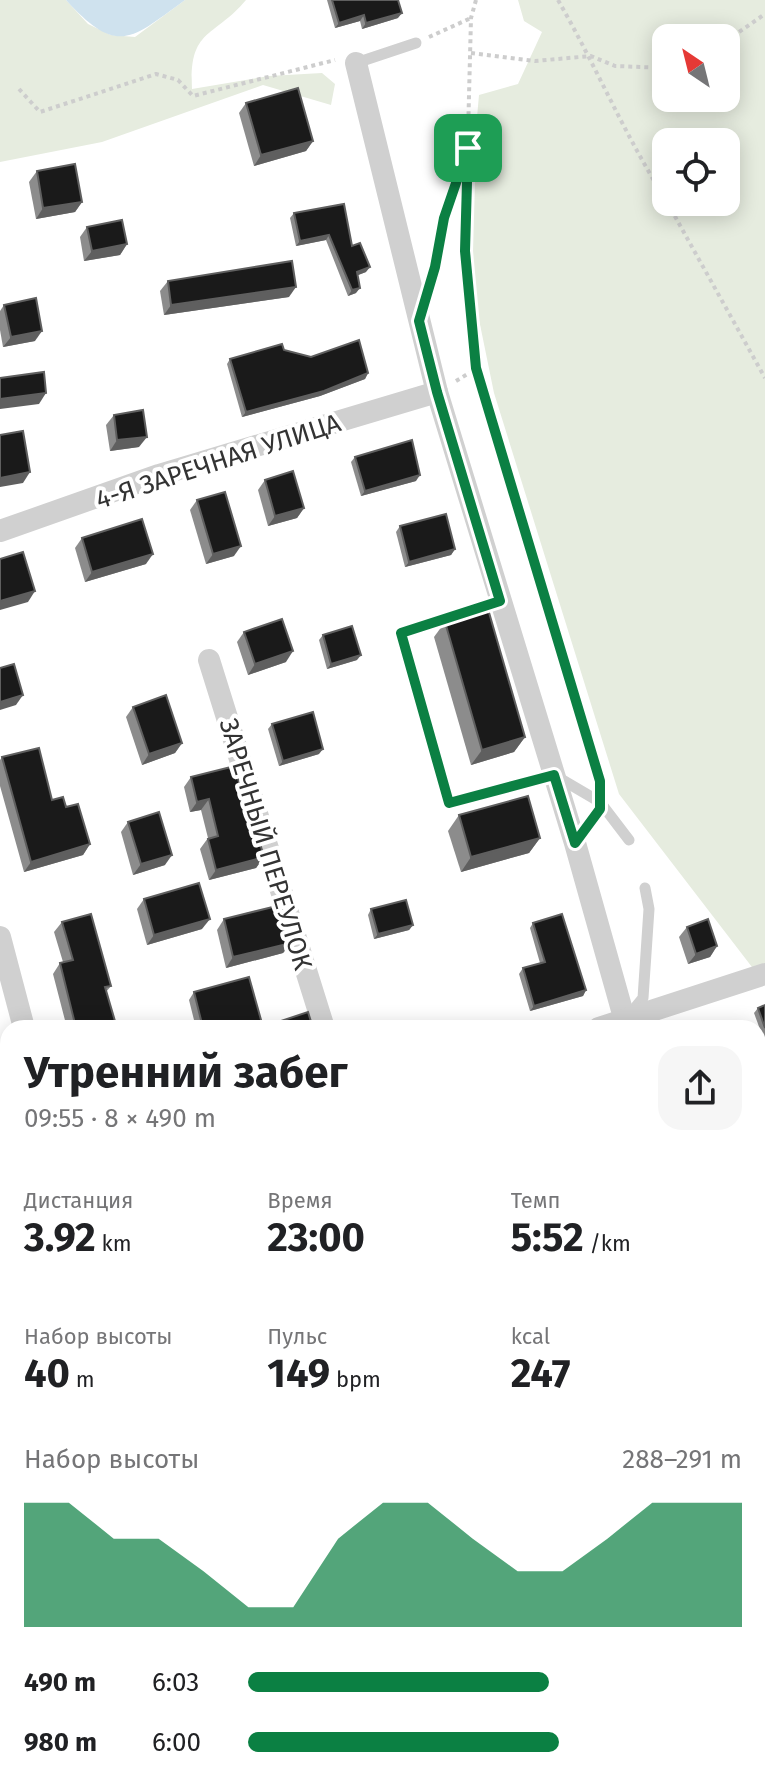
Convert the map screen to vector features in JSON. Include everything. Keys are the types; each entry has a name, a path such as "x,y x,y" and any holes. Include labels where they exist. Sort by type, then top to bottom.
{"street":[{"path":"356,63 437,392 625,1020"},
{"name":"4-Я ЗАРЕЧНАЯ УЛИЦА","path":"0,531 159,475 437,392"},
{"name":"ЗАРЕЧНЫЙ ПЕРЕУЛОК","path":"209,660 322,1020"},
{"path":"0,937 22,1020"},
{"path":"637,1020 765,974"}],"lane":[{"path":"356,63 416,43"},
{"path":"500,601 401,633 449,803 554,775 600,802 629,840"},
{"path":"629,1020 643,998 649,909 645,888"}],"path":[{"path":"476,0 471,18 465,251 476,368 600,781 600,802"},
{"path":"558,0 591,56 636,153 652,178"},
{"path":"740,31 765,14"},
{"path":"416,43 471,18"},
{"path":"470,53 535,61 591,56 615,66 652,67"},
{"path":"19,89 40,112 156,74 178,80 193,96 334,60 356,63"},
{"path":"431,281 444,218 468,148"},
{"path":"675,216 765,378"}],"shaded area":[{"path":"0,0 66,0 88,24 111,35 135,37 185,0 246,0 199,44 192,69 192,89 269,76 322,73 335,84 331,105 263,85 102,142 0,162"},
{"path":"518,0 765,0 765,966 755,971 619,794 494,393 465,251 479,95 518,84 542,32 524,21"}],"water":[{"path":"66,0 185,0 151,24 125,36 99,30"}],"building":[{"path":"332,0 398,0 402,13 366,23 364,15 339,23"},
{"path":"298,88 313,141 261,155 246,103"},
{"path":"75,164 82,202 43,208 37,171"},
{"path":"344,204 352,246 360,243 370,267 357,272 360,288 352,290 329,235 300,241 294,213"},
{"path":"122,220 127,244 92,251 87,227"},
{"path":"292,261 296,287 171,305 168,281"},
{"path":"36,298 42,331 11,337 4,305"},
{"path":"359,340 368,373 324,391 246,412 230,359 282,344 284,350 311,357"},
{"path":"44,372 46,393 0,399 0,378"},
{"path":"143,410 147,437 117,440 114,415"},
{"path":"23,431 30,472 0,478 0,435"},
{"path":"412,440 420,475 365,491 355,457"},
{"path":"293,471 304,508 275,516 265,480"},
{"path":"225,492 241,546 213,554 197,500"},
{"path":"446,514 455,549 409,562 400,526"},
{"path":"142,519 153,554 92,572 82,538"},
{"path":"23,552 35,591 0,601 0,559"},
{"path":"488,609 525,737 482,750 445,622"},
{"path":"282,619 293,651 255,664 244,632"},
{"path":"352,626 361,655 331,664 323,635"},
{"path":"14,664 23,695 0,702 0,668"},
{"path":"166,695 182,743 149,754 133,707"},
{"path":"313,712 323,749 283,761 272,724"},
{"path":"39,748 52,800 63,797 66,807 78,804 90,844 31,862 2,757"},
{"path":"235,766 250,828 255,826 264,857 216,870 208,839 218,836 209,799 197,802 191,777"},
{"path":"528,796 540,838 471,857 459,815"},
{"path":"159,812 172,855 141,864 128,822"},
{"path":"199,883 210,919 154,935 144,899"},
{"path":"406,900 413,925 378,934 371,909"},
{"path":"281,905 291,943 233,957 224,919"},
{"path":"91,914 111,986 105,987 115,1020 74,1020 60,963 73,960 62,922"},
{"path":"562,914 586,990 534,1006 523,968 545,962 533,923"},
{"path":"708,919 717,946 696,954 687,927"},
{"path":"249,977 261,1020 201,1020 194,992"},
{"path":"765,1005 765,1020 762,1020 758,1008"},
{"path":"308,1012 310,1020 284,1020"}],"route":[{"path":"468,148 465,251 476,368 600,781 600,809 575,843 554,775 449,803 401,633 500,601 437,392 419,321 435,267 444,218 468,148"}]}
